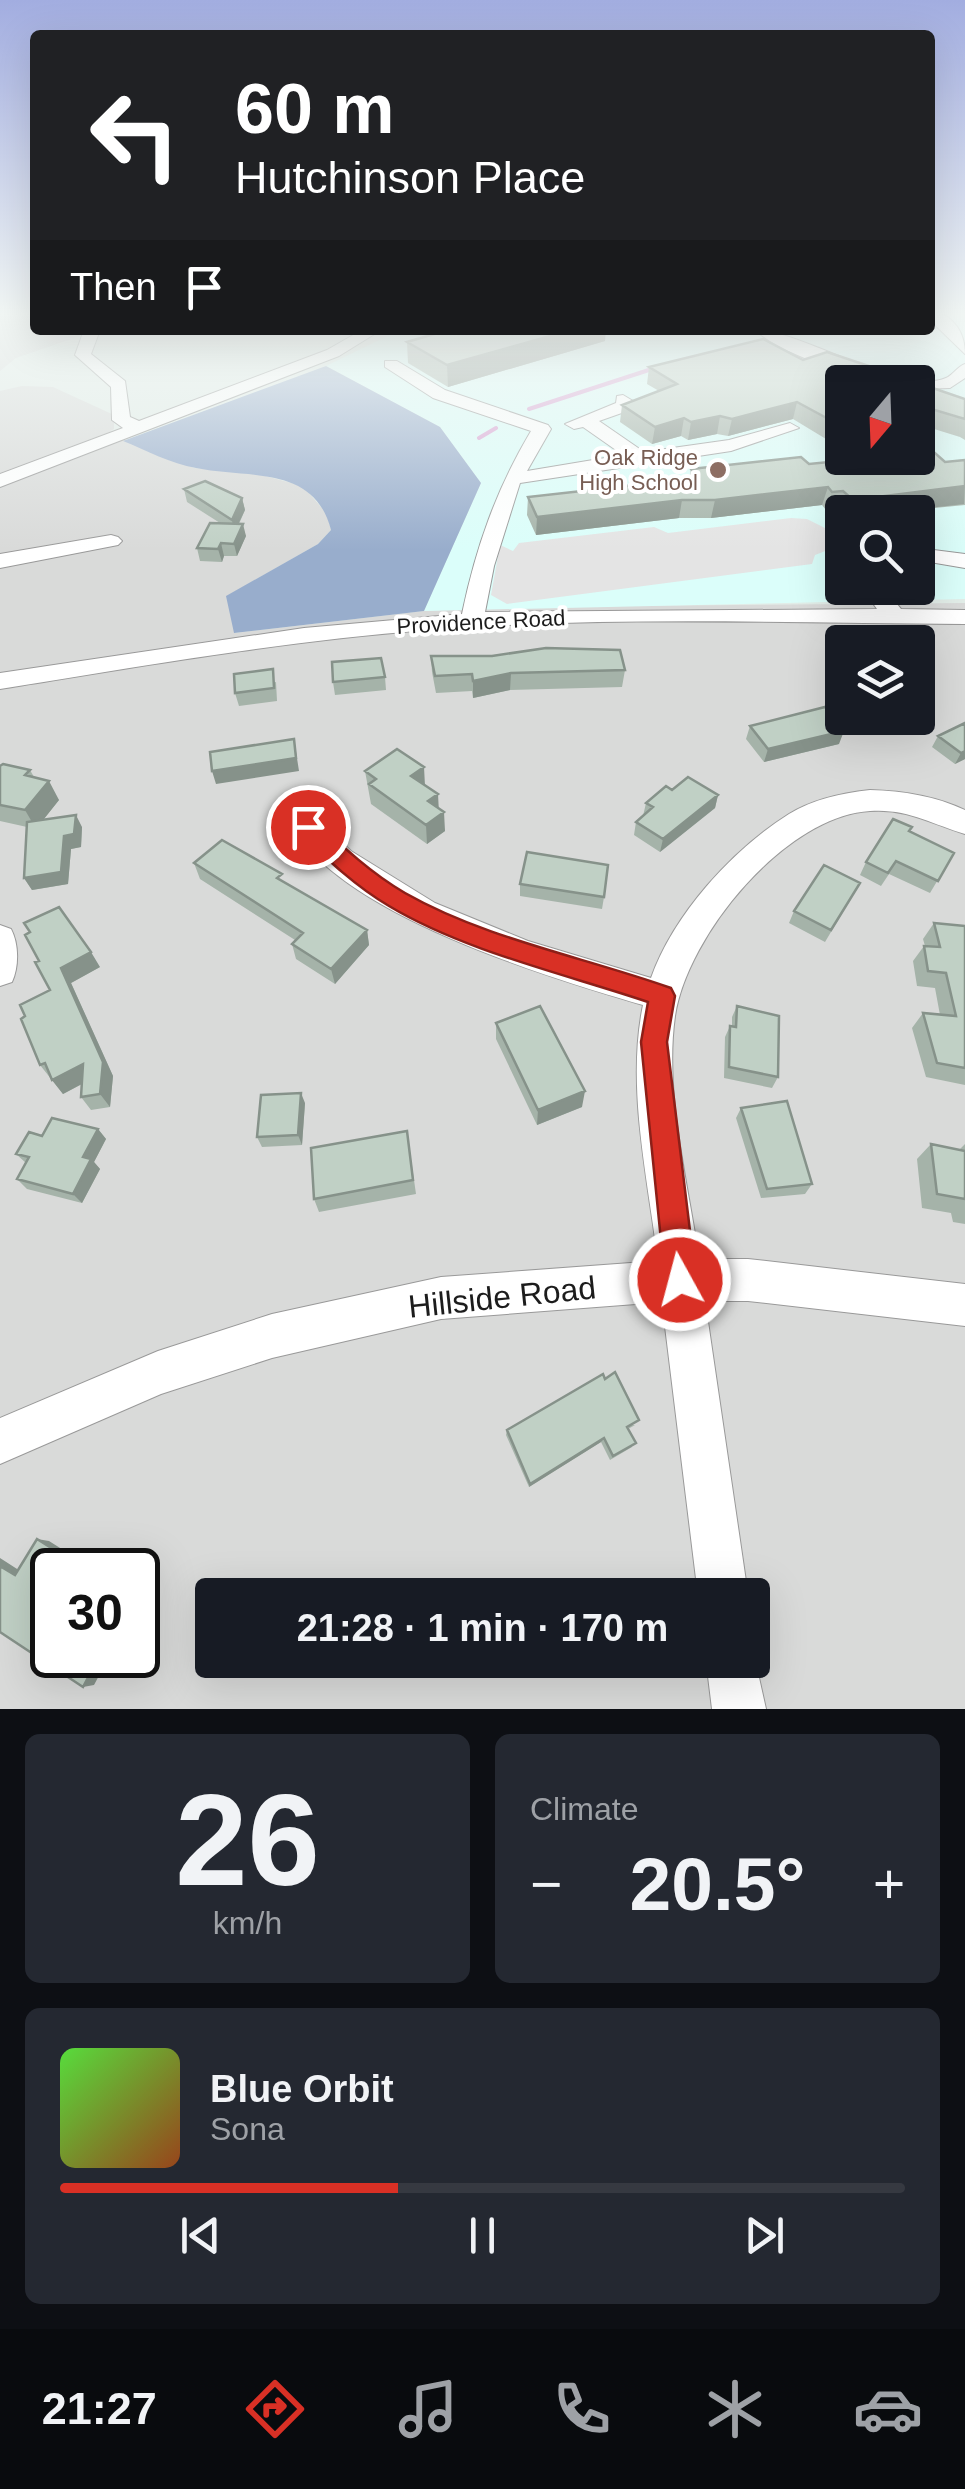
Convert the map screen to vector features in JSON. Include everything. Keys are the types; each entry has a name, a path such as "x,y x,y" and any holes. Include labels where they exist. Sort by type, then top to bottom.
{"street":[{"path":"119,391 121,420 136,427"},
{"path":"0,481 231,391"},
{"path":"434,391 542,429 587,422 626,405 623,400"},
{"path":"587,422 640,458"},
{"path":"512,479 731,445 790,428"},
{"path":"472,620 483,566 512,479 542,429"},
{"path":"0,560 111,541"},
{"path":"935,557 965,561"},
{"path":"886,605 895,617"},
{"name":"Providence Road","path":"0,681 328,632 472,620 602,616 965,617"},
{"path":"722,1578 680,1280 654,1042 662,996 672,967 694,929 729,886 794,824 838,803 867,800 914,804 946,812 965,823"},
{"path":"308,827 353,871 400,901 483,937 662,996"},
{"path":"0,938 0,972"},
{"name":"Hillside Road","path":"0,1440 158,1373 272,1336 441,1298 680,1280 748,1280 965,1305"},
{"path":"735,1678 739,1709"}],"shaded area":[{"path":"0,391 61,391 114,415 114,429 108,433 194,468 250,472 303,486 327,514 331,530 318,544 227,596 235,633 424,611 508,607 965,603 965,1709 0,1709"},
{"path":"259,391 372,391 440,427 481,483 424,611 234,633 226,596 318,544 331,530 322,509 295,484 187,466 123,441"},
{"name":"Oak Ridge High School","path":"372,391 825,391 825,475 935,475 935,391 965,391 965,599 935,600 935,495 825,495 825,602 424,611 481,483 440,427"},
{"path":"807,519 825,528 825,551 815,555 812,564 507,604 491,595 500,545 513,551 519,543 654,527 668,533"}],"building":[{"path":"659,391 825,391 825,417 797,402 732,419 720,416 691,422 684,418 655,427 622,405"},
{"path":"935,391 965,399 965,419 935,410"},
{"path":"935,453 945,462 965,460 965,486 893,495 847,495 843,491 832,492 828,487 537,517 528,497 698,478 691,469 801,457 809,464 825,462 825,475 935,475"},
{"path":"205,481 242,498 232,520 184,489"},
{"path":"210,523 243,524 234,544 221,543 218,549 197,548"},
{"path":"546,648 620,650 625,670 511,673 473,681 472,674 435,676 431,656 492,656"},
{"path":"381,658 385,677 333,682 332,662"},
{"path":"273,669 274,688 235,693 234,674"},
{"path":"825,707 827,735 768,749 750,726"},
{"path":"965,723 965,751 961,753 938,736"},
{"path":"294,739 296,758 212,771 210,752"},
{"path":"397,749 424,767 411,776 438,794 428,801 444,812 426,825 369,784 376,779 365,771"},
{"path":"3,764 30,770 25,775 49,781 25,810 0,805"},
{"path":"688,777 718,795 663,839 636,822 653,807 646,803 666,786 672,790"},
{"path":"76,815 74,834 64,836 61,872 24,878 27,822"},
{"path":"893,819 954,853 938,881 896,861 888,873 866,862"},
{"path":"222,840 282,874 277,878 367,930 331,969 292,944 303,933 194,863"},
{"path":"527,852 608,865 604,897 520,884"},
{"path":"824,865 860,883 831,930 794,911"},
{"path":"59,907 91,952 61,968 103,1062 100,1094 81,1097 83,1064 52,1080 45,1063 40,1065 21,1019 25,1016 20,1005 50,990 35,962 39,961 25,935 30,932 24,923"},
{"path":"934,923 965,926 965,1068 937,1063 923,1013 956,1016 946,973 928,971 924,946 940,947"},
{"path":"540,1006 585,1091 538,1110 496,1023"},
{"path":"737,1006 779,1016 778,1077 729,1067 730,1026 736,1027"},
{"path":"301,1093 298,1135 257,1137 261,1095"},
{"path":"787,1101 812,1184 767,1189 741,1108"},
{"path":"52,1118 98,1129 83,1157 91,1159 73,1194 17,1179 29,1157 16,1154 29,1132 42,1136"},
{"path":"407,1131 413,1180 314,1199 311,1148"},
{"path":"931,1144 965,1151 965,1199 937,1194"},
{"path":"615,1372 639,1420 627,1427 636,1443 613,1456 604,1438 530,1484 507,1430 603,1374 605,1379"},
{"path":"37,1539 51,1548 32,1548"},
{"path":"30,1550 30,1652 0,1632 0,1566 15,1575"},
{"path":"69,1678 88,1678 83,1687"}],"waterway":[{"path":"529,409 585,391"},
{"path":"479,438 496,428"}],"place":[{"name":"Oak Ridge High School","path":"718,470"}],"route":[{"path":"308,827 353,871 400,901 483,937 662,996 654,1042 680,1280"}]}
